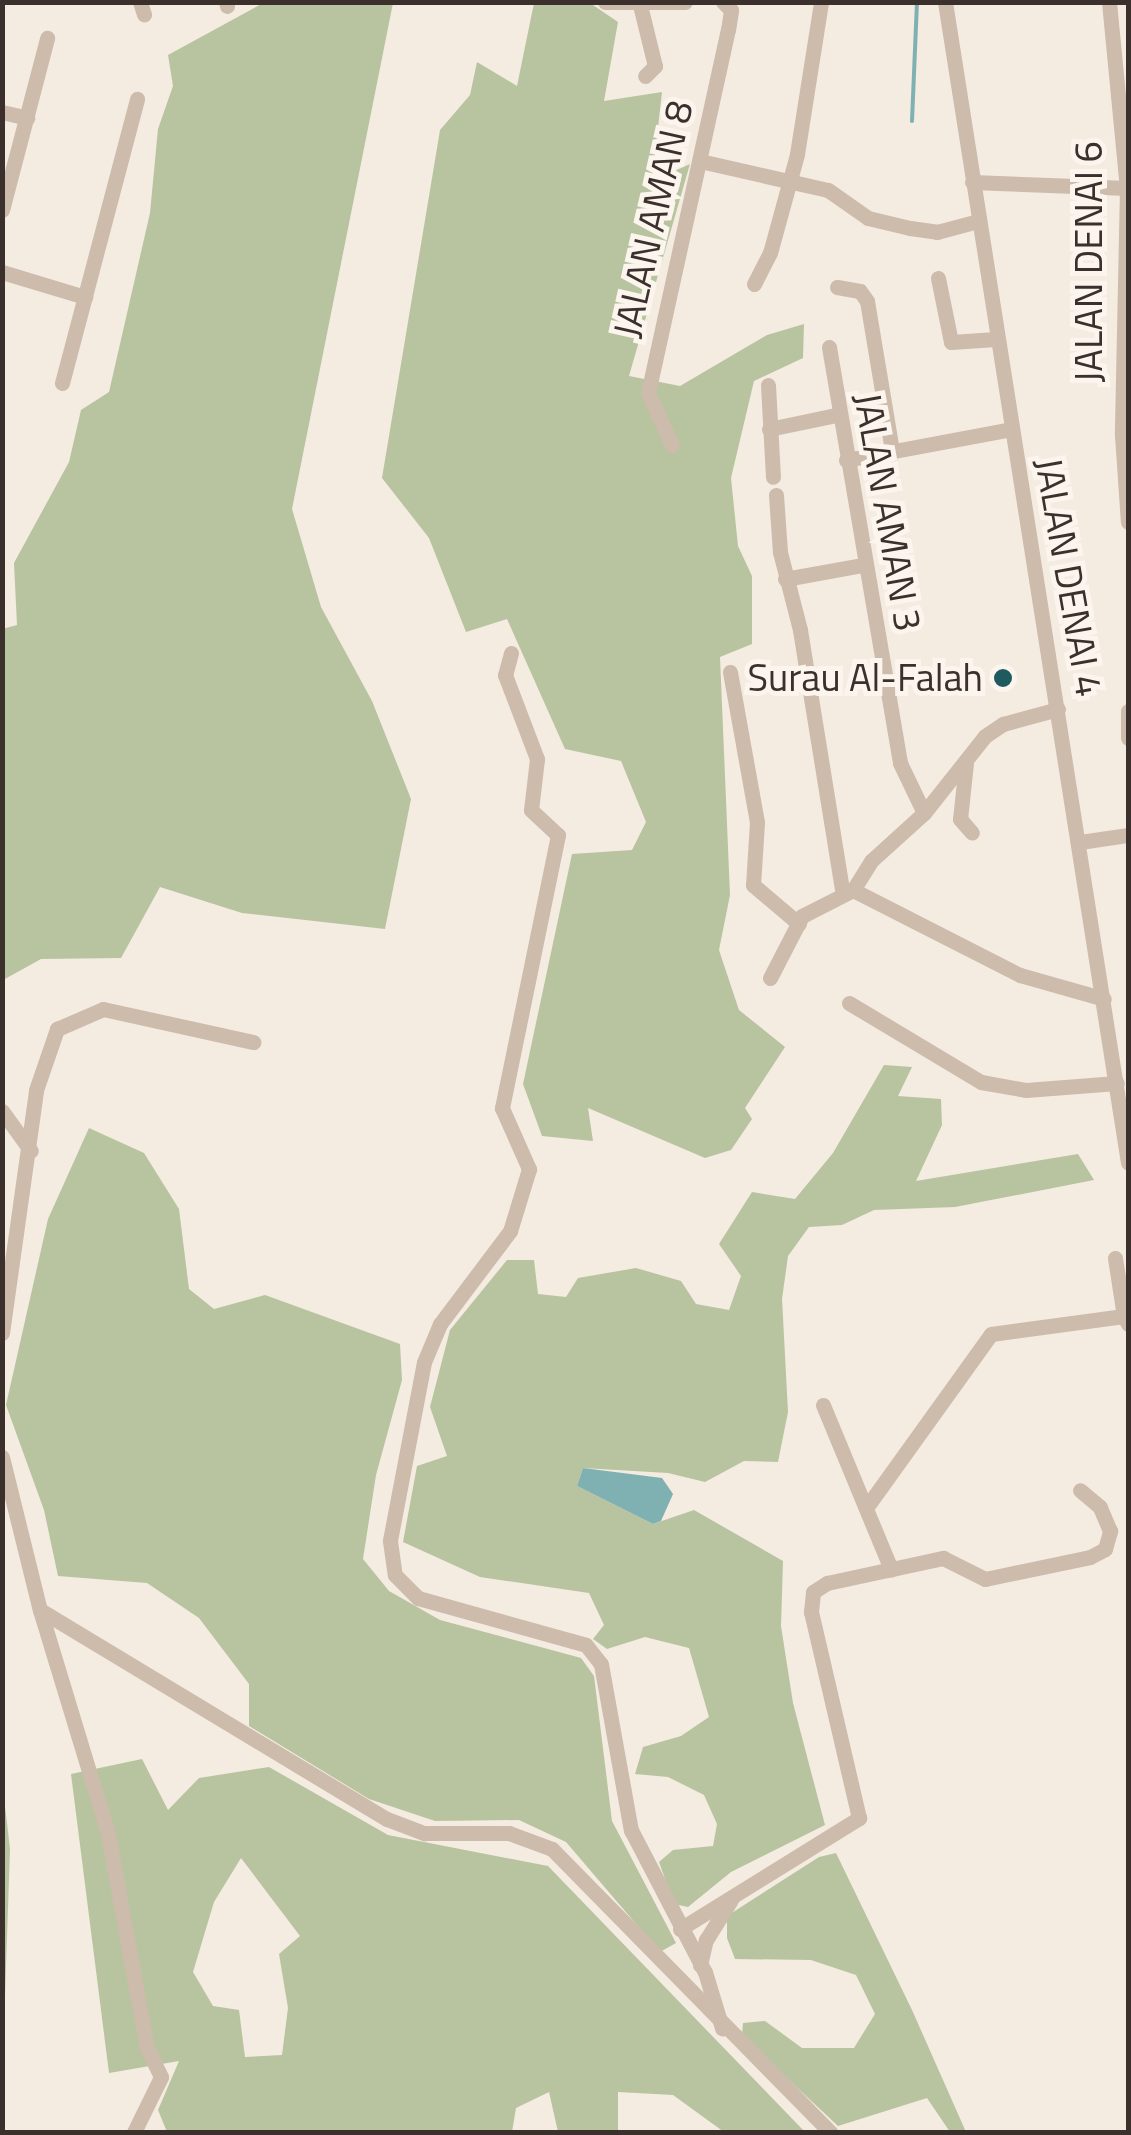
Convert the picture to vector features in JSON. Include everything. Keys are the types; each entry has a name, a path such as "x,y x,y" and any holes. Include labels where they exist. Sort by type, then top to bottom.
{"street":[{"path":"605,2 686,2"},
{"path":"754,284 770,253 786,178 805,116 821,2"},
{"name":"JALAN DENAI 4","path":"945,2 1128,1163"},
{"name":"JALAN DENAI 6","path":"1109,2 1128,188 1128,522"},
{"name":"JALAN AMAN 8","path":"672,445 648,393 728,30 726,4"},
{"path":"640,5 655,66 645,76"},
{"path":"2,210 47,38"},
{"path":"62,383 137,100"},
{"path":"2,112 28,118"},
{"path":"700,161 828,190 868,218 910,228 937,232 978,221"},
{"path":"972,182 1128,188"},
{"path":"2,272 85,297"},
{"path":"938,278 951,342 996,339"},
{"path":"837,287 860,291 867,301 892,451"},
{"name":"JALAN AMAN 3","path":"829,347 836,415 897,746 907,788 924,813"},
{"path":"768,384 773,477"},
{"path":"768,429 836,415"},
{"path":"846,460 1011,429"},
{"path":"776,496 785,580 800,630 822,773 848,893"},
{"path":"785,580 862,565"},
{"path":"511,654 506,675 537,760 531,810 558,836 502,1108 529,1169 510,1231 440,1324 424,1362 392,1558 395,1575 418,1598 586,1645 608,1686 630,1830 700,1964 722,2028"},
{"path":"730,672 757,822 753,885 799,924"},
{"path":"770,978 808,912 848,893 871,861 924,813 966,758 1003,724 1058,709"},
{"path":"1128,710 1128,738"},
{"path":"966,758 960,818 972,834"},
{"path":"1080,842 1128,835"},
{"path":"848,893 1020,975 1104,999"},
{"path":"850,1003 981,1082 1026,1090 1117,1083"},
{"path":"2,1333 46,1049 57,1030 78,1016 103,1009 253,1042"},
{"path":"2,1111 31,1151"},
{"path":"866,1508 991,1334 1126,1320 1114,1258"},
{"path":"822,1405 891,1569"},
{"path":"2,1457 40,1610 108,1834 147,2048 161,2077 134,2132"},
{"path":"680,1929 859,1818 811,1598 827,1582 943,1558 993,1579 1090,1557 1105,1549 1110,1530 1100,1507 1080,1490"},
{"path":"40,1610 386,1819 424,1833 509,1833 552,1849 722,2028 830,2132"},
{"path":"700,1964 706,1940 736,1892"}],"green space":[{"path":"265,2 393,3 292,509 321,607 372,701 411,799 385,929 242,913 160,887 121,958 41,959 3,980 2,629 17,625 14,563 69,462 81,410 109,392 150,213 158,129 173,86 168,55"},
{"path":"534,3 590,3 618,22 604,101 662,92 652,181 690,164 629,376 680,386 767,335 804,324 803,358 754,381 731,478 738,546 752,576 752,644 720,657 730,895 719,950 739,1010 785,1047 745,1108 752,1119 731,1150 705,1158 588,1108 593,1141 542,1136 523,1084 572,854 632,850 646,822 621,761 565,749 507,619 466,632 429,538 382,478 440,130 470,95 477,62 517,86"},
{"path":"884,1065 912,1067 898,1096 941,1099 942,1125 916,1181 1078,1154 1094,1180 955,1207 874,1210 842,1225 809,1227 788,1256 782,1299 788,1412 778,1462 744,1461 705,1482 668,1473 583,1468 577,1486 653,1524 694,1510 783,1561 781,1626 793,1703 825,1825 731,1872 688,1907 674,1904 659,1862 673,1850 713,1846 717,1824 704,1795 668,1777 635,1774 643,1747 681,1736 709,1717 689,1648 645,1637 607,1649 593,1639 604,1625 589,1593 480,1577 403,1542 417,1466 447,1456 430,1407 450,1330 507,1260 534,1260 538,1294 566,1297 578,1278 636,1268 681,1281 696,1304 729,1310 741,1276 719,1244 752,1192 795,1199 833,1153"},
{"path":"89,1128 144,1153 179,1209 189,1289 214,1309 265,1295 400,1344 402,1380 376,1475 363,1559 389,1591 440,1620 581,1658 594,1676 612,1821 676,1943 660,1952 566,1842 519,1820 435,1821 369,1799 249,1726 249,1684 199,1618 147,1583 58,1576 44,1510 6,1405 48,1219"},
{"path":"142,1759 168,1810 199,1778 269,1767 388,1835 548,1866 805,2132 724,2132 673,2095 618,2092 618,2132 558,2132 549,2092 516,2108 512,2132 167,2132 158,2110 179,2061 109,2073 71,1774","holes":["241,1858 300,1936 279,1954 288,2008 282,2055 245,2057 239,2010 213,2006 193,1972 214,1902"]},
{"path":"3,1789 10,1849 3,2055"},
{"path":"836,1853 966,2132 950,2132 927,2098 838,2126 742,2036 743,2023 765,2021 802,2048 854,2048 875,2014 856,1975 811,1960 735,1959 727,1938 727,1916 819,1857"}],"water":[{"path":"583,1468 662,1478 673,1494 661,1521 653,1524 577,1486"}],"waterway":[{"path":"912,121 917,2"}],"place":[{"name":"Surau Al-Falah","path":"1003,678"}]}
